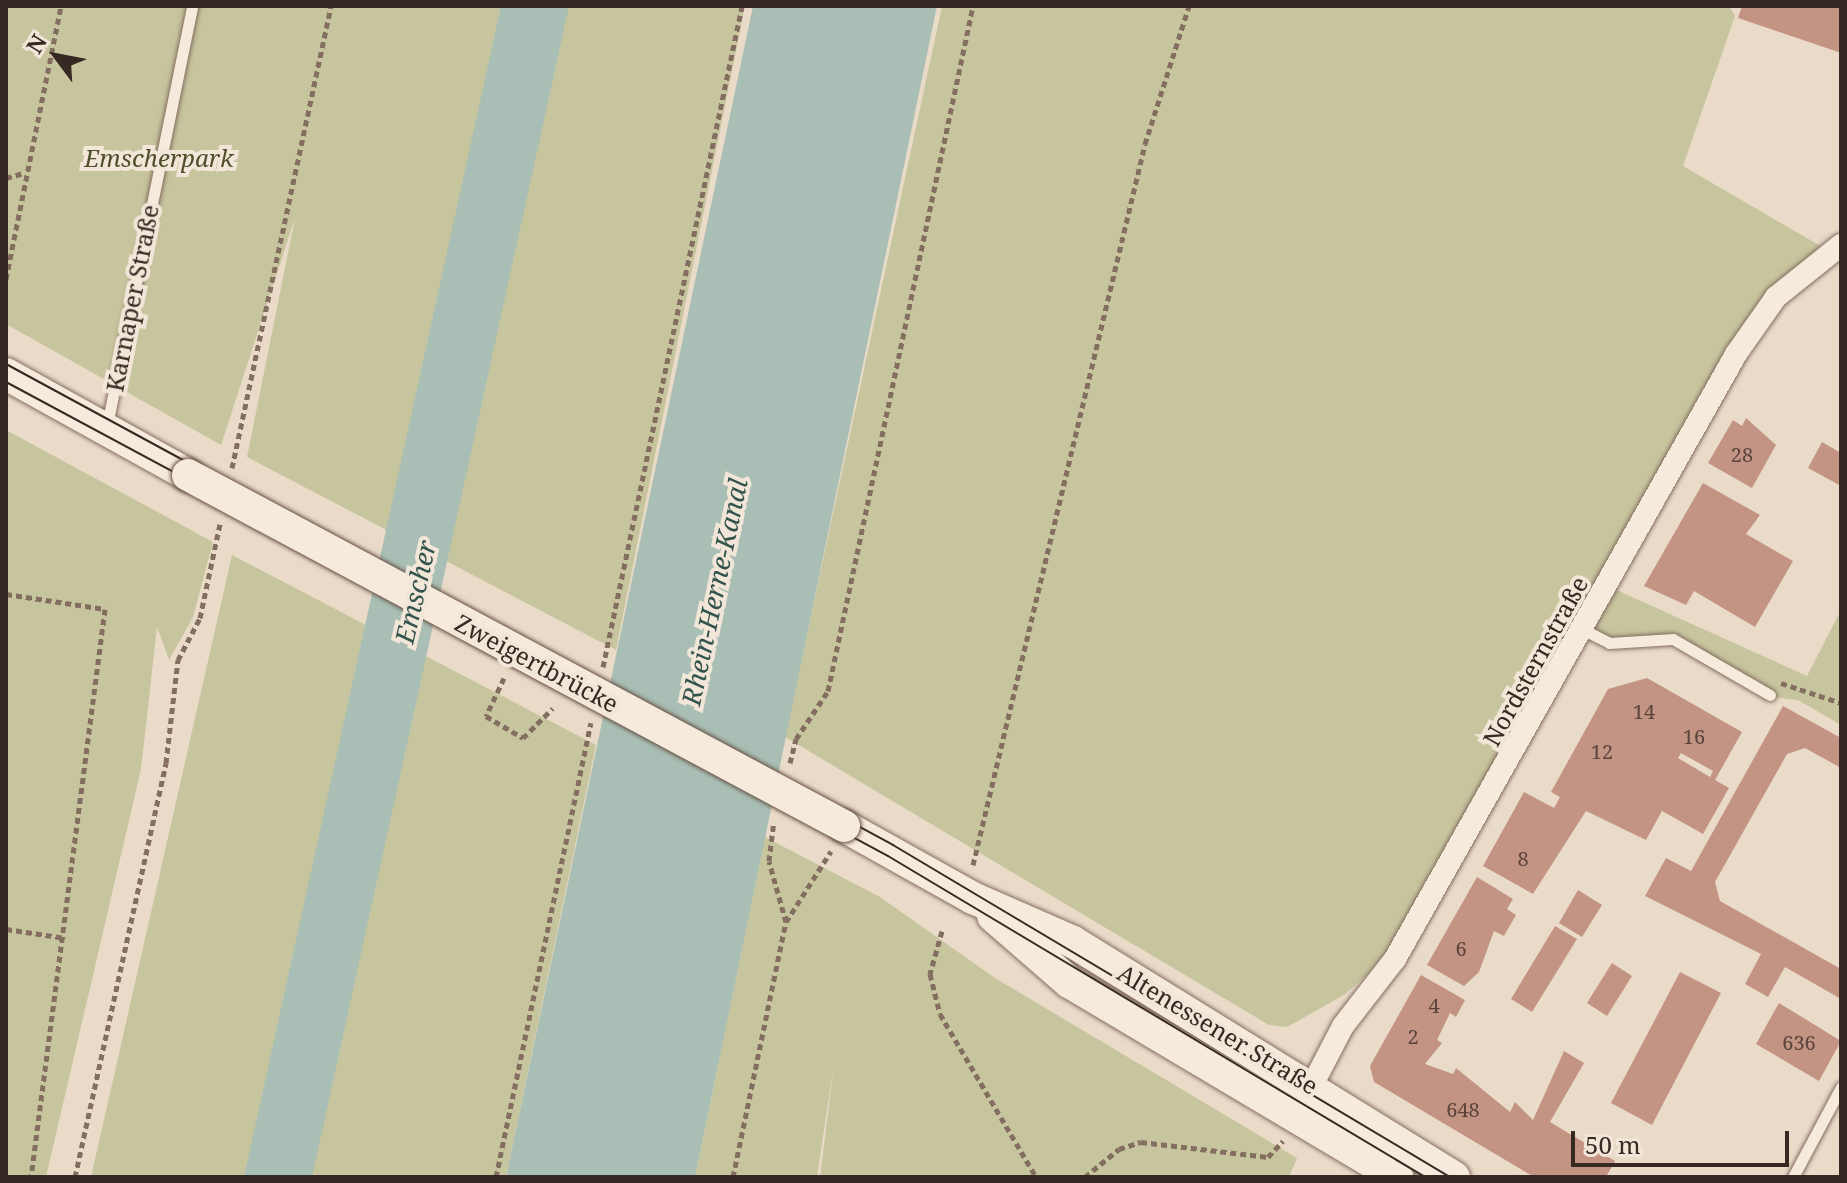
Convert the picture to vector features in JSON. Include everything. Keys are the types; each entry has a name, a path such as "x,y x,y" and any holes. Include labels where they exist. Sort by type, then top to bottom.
{"main road":[{"name":"Karnaper Straße","path":"6,374 105,431"},
{"name":"Zweigertbrücke","path":"105,431 844,826"},
{"name":"Altenessener Straße","path":"844,826 973,898 1073,942 1312,1084 1454,1177"},
{"name":"Altenessener Straße","path":"973,898 1069,982 1294,1120 1398,1177"}],"street":[{"name":"Nordsternstraße","path":"1294,1120 1343,1026 1395,959 1584,630 1736,354 1776,297 1841,246"}],"lane":[{"name":"Karnaper Straße","path":"105,431 192,6"},
{"path":"1584,630 1609,643 1673,639 1770,695"},
{"path":"1793,1177 1841,1087"}],"path":[{"path":"6,279 24,173 61,6"},
{"path":"228,486 331,6"},
{"path":"600,682 742,6"},
{"path":"788,769 796,739 828,691 973,6"},
{"path":"973,898 973,845 1145,144 1189,6"},
{"path":"6,178 24,173"},
{"path":"75,1177 166,763 178,660 200,618 222,515"},
{"path":"6,594 105,609 65,938 31,1177"},
{"path":"515,652 486,716 523,738 549,706 563,713"},
{"path":"1770,695 1791,680 1841,703"},
{"path":"496,1177 593,712"},
{"path":"576,720 590,728"},
{"path":"776,815 769,861 786,922"},
{"path":"733,1177 786,922 822,867"},
{"path":"6,929 65,938"},
{"path":"942,931 930,974 940,1014 1036,1177"},
{"path":"1085,1177 1119,1149 1141,1142 1268,1157 1294,1120"}],"green space":[{"name":"Emscherpark","path":"6,6 745,6 616,650 247,457 295,218 221,445 6,324"},
{"path":"942,6 1729,6 1735,16 1683,166 1824,248 1801,265 1392,953 1344,995 1287,1027 1269,1025 785,737"},
{"path":"6,430 213,542 193,617 169,660 157,627 141,769 46,1177 6,1177"},
{"path":"232,555 596,745 506,1177 91,1177"},
{"path":"1610,587 1807,676 1841,610 1841,725 1798,700 1770,697 1674,636 1609,641 1587,629"},
{"path":"765,837 880,897 995,978 1297,1158 1289,1177 820,1177 834,1063 817,1177 695,1177"}],"water":[{"name":"Emscher","path":"501,6 569,6 312,1177 244,1177"},
{"name":"Rhein-Herne-Kanal","path":"753,6 937,6 695,1177 506,1177"}],"building":[{"path":"1742,6 1841,6 1841,53 1738,18"},
{"path":"1746,418 1776,445 1752,488 1708,463 1733,420 1742,426"},
{"path":"1822,442 1841,453 1841,486 1808,468"},
{"path":"1703,483 1760,515 1746,534 1793,561 1755,627 1694,591 1686,605 1644,586"},
{"path":"1647,678 1742,732 1715,780 1729,788 1703,834 1662,811 1646,840 1586,811 1533,894 1483,866 1524,792 1554,808 1560,797 1551,792 1608,689","holes":["1681,753 1713,771 1710,777 1678,758"]},
{"path":"1783,706 1841,738 1841,768 1805,748 1787,754 1715,882 1720,901 1841,969 1841,999 1785,967 1768,997 1745,984 1761,954 1645,896 1666,858 1691,871"},
{"path":"1477,877 1513,899 1507,909 1516,915 1504,936 1494,931 1479,972 1464,986 1427,965"},
{"path":"1578,890 1602,905 1582,937 1559,923"},
{"path":"1555,926 1577,939 1532,1012 1511,999"},
{"path":"1612,963 1632,976 1607,1016 1587,1003"},
{"path":"1680,972 1721,993 1652,1125 1611,1103"},
{"path":"1421,975 1465,1000 1456,1017 1450,1013 1437,1040 1442,1043 1425,1064 1453,1074 1456,1068 1510,1112 1515,1102 1533,1120 1564,1051 1584,1063 1550,1122 1615,1161 1606,1177 1534,1177 1374,1082 1370,1066"},
{"path":"1779,1003 1841,1041 1819,1081 1756,1044"}],"tram line":[{"path":"6,364 893,845 1450,1177"},
{"path":"6,382 888,856 1425,1177"}]}
